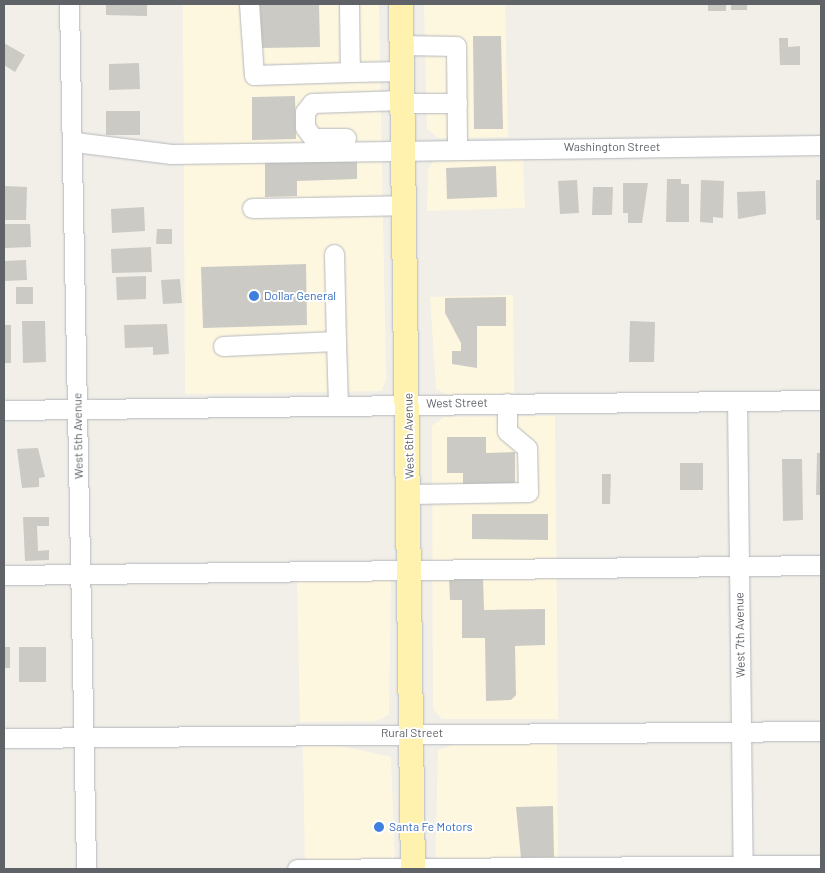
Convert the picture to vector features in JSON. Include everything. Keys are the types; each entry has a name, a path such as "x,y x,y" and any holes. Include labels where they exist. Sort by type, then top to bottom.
{"main road":[{"name":"West 6th Avenue","path":"401,4 410,494 413,868"}],"street":[{"name":"West 5th Avenue","path":"69,4 75,142 80,574 86,869"},
{"path":"249,4 254,75 402,71"},
{"path":"349,4 350,72"},
{"path":"402,45 456,46 457,148"},
{"path":"403,144 313,138 305,128 305,112 312,103 457,102"},
{"path":"75,142 172,154 403,144"},
{"name":"Washington Street","path":"403,144 457,148 821,145"},
{"path":"252,208 405,205"},
{"path":"334,254 338,404"},
{"path":"223,346 336,341"},
{"name":"West Street","path":"4,410 408,403 821,400"},
{"name":"West 7th Avenue","path":"737,401 743,868"},
{"path":"410,494 528,492 527,448 507,431 507,402"},
{"path":"4,575 821,565"},
{"name":"Rural Street","path":"4,738 412,733 821,731"},
{"path":"297,869 743,868 821,865"}],"shaded area":[{"path":"183,4 379,4 386,380 381,391 185,394"},
{"path":"424,4 505,4 508,137 438,138 427,129"},
{"path":"523,156 525,208 427,211 428,169 434,161"},
{"path":"513,295 514,394 448,395 436,389 430,297"},
{"path":"555,416 558,719 442,719 433,709 432,426 444,417"},
{"path":"391,575 389,715 376,721 300,722 297,576"},
{"path":"557,742 558,862 435,869 438,750 453,745"},
{"path":"303,746 340,746 391,757 395,869 228,869 305,868"}],"building":[{"path":"106,4 147,4 147,16 106,15"},
{"path":"260,4 319,4 320,47 261,48"},
{"path":"708,4 726,4 726,11 708,11"},
{"path":"731,4 747,4 747,10 731,10"},
{"path":"473,36 501,36 503,129 474,129"},
{"path":"779,38 788,38 788,47 800,46 800,65 780,65"},
{"path":"4,43 25,55 15,72 4,65"},
{"path":"139,63 140,89 109,90 109,64"},
{"path":"295,96 296,139 252,140 252,97"},
{"path":"106,111 140,111 140,135 106,135"},
{"path":"357,156 357,179 297,181 297,196 265,197 265,158"},
{"path":"496,166 497,197 447,199 446,168"},
{"path":"667,179 681,179 681,184 689,184 689,222 666,222"},
{"path":"577,180 579,213 560,214 558,181"},
{"path":"701,180 724,181 723,218 713,217 713,223 700,222"},
{"path":"816,180 821,180 821,220 816,220"},
{"path":"623,183 648,183 642,223 628,223 628,213 623,213"},
{"path":"4,186 27,187 26,220 4,220"},
{"path":"593,187 613,187 612,215 592,215"},
{"path":"765,191 766,214 738,219 737,192"},
{"path":"144,207 145,231 112,233 111,209"},
{"path":"4,224 30,224 31,247 4,248"},
{"path":"157,229 172,229 172,244 156,244"},
{"path":"151,247 152,272 112,273 111,249"},
{"path":"26,260 27,280 4,281 4,261"},
{"name":"Dollar General","path":"306,264 307,325 203,328 201,267"},
{"path":"146,276 146,299 117,300 116,277"},
{"path":"180,279 182,303 163,304 161,280"},
{"path":"16,287 33,287 33,304 16,304"},
{"path":"506,297 506,326 477,326 477,368 452,364 452,351 461,351 461,343 445,313 445,298"},
{"path":"22,321 45,321 46,362 23,363"},
{"path":"630,321 655,322 654,362 629,362"},
{"path":"167,324 169,354 153,355 153,347 125,348 124,325"},
{"path":"4,325 11,325 11,363 4,363"},
{"path":"447,437 486,437 486,453 515,452 515,484 463,484 463,473 447,473"},
{"path":"38,448 45,477 39,478 39,487 22,488 17,449"},
{"path":"817,453 821,453 821,495 816,495"},
{"path":"782,459 802,459 803,520 783,521"},
{"path":"680,463 703,463 703,490 680,490"},
{"path":"602,474 611,474 610,504 602,504"},
{"path":"472,514 548,514 548,540 472,539"},
{"path":"23,517 49,517 49,526 37,526 38,551 49,550 49,560 25,561"},
{"path":"483,577 484,610 545,609 545,645 515,646 516,695 511,700 486,701 485,638 462,638 462,600 450,600 449,578"},
{"path":"4,647 10,647 10,668 4,668"},
{"path":"19,647 46,647 46,682 19,682"},
{"path":"553,806 554,857 521,858 516,807"}],"place":[{"name":"Dollar General","path":"254,296"},
{"name":"Santa Fe Motors","path":"379,827"}]}
